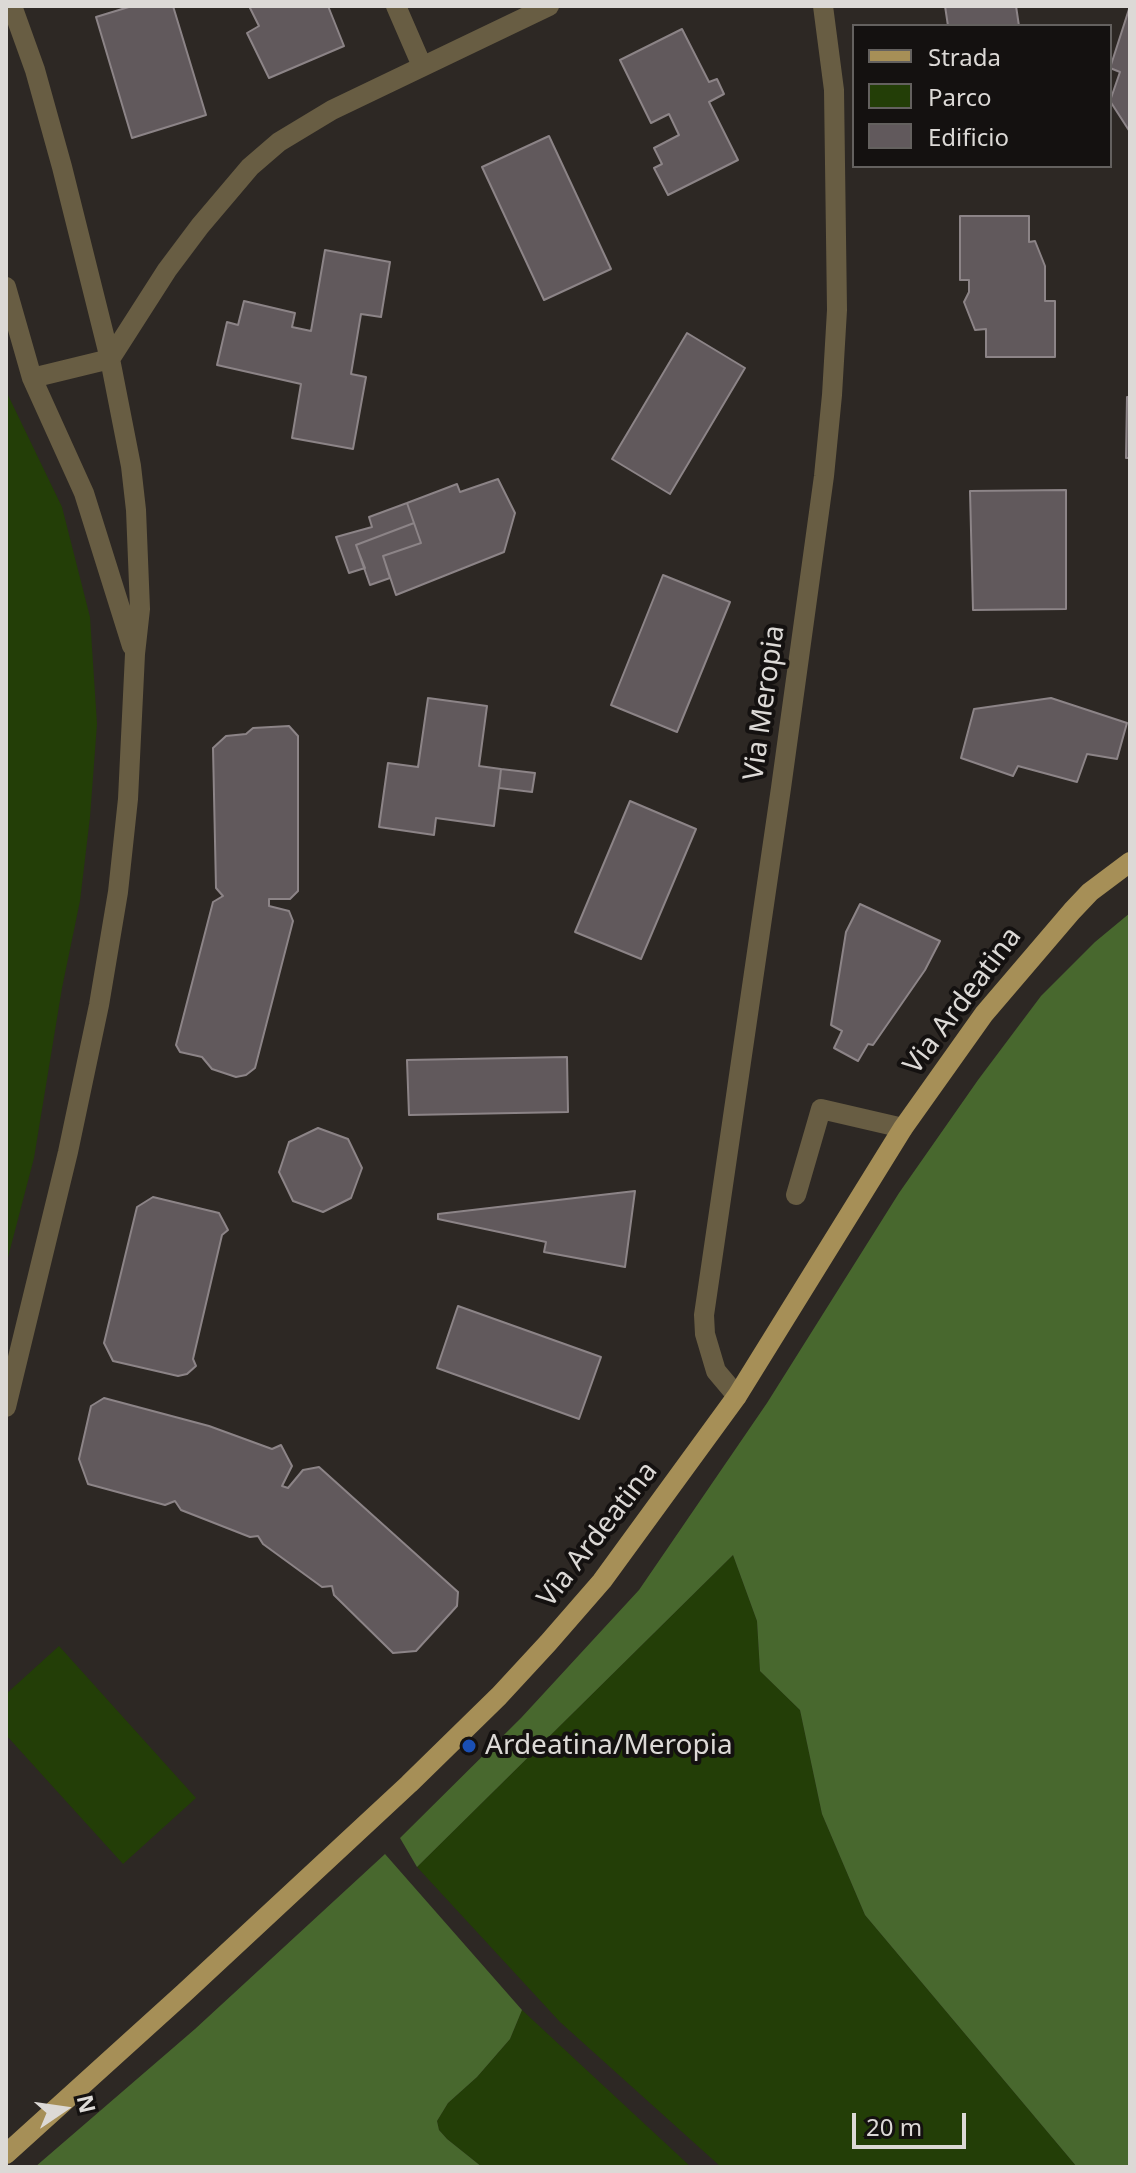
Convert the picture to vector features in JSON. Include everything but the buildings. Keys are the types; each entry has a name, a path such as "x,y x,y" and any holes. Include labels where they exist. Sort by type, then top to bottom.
{"main road":[{"name":"Via Ardeatina","path":"6,2154 409,1784 499,1696 602,1581 737,1396 903,1128 984,1014 1028,959 1090,892 1130,862"}],"street":[{"path":"6,1407 68,1152 107,959 124,850 140,609 131,466 110,359 91,273 12,6"},
{"path":"396,6 422,66"},
{"path":"32,378 110,359 167,270 250,167 279,142 311,122 422,66 549,6"},
{"name":"Via Meropia","path":"737,1396 716,1371 705,1334 704,1315 790,726 831,409 837,310 834,90 823,6"},
{"path":"6,287 32,378 84,493 135,654"},
{"path":"796,1195 821,1109 903,1128"}],"green space":[{"path":"6,391 62,507 90,617 97,724 80,901 34,1158 6,1265"},
{"path":"1130,913 1130,2167 1077,2167 865,1915 822,1814 800,1710 760,1671 757,1621 733,1555 417,1867 400,1838 521,1718 639,1590 767,1403 899,1193 978,1080 1041,996 1095,942"},
{"path":"733,1555 757,1621 760,1671 800,1710 822,1814 865,1915 1077,2167 721,2167 560,2022 417,1867"},
{"path":"59,1646 196,1798 123,1864 6,1735 6,1694"},
{"path":"385,1854 522,2010 510,2039 477,2077 448,2103 437,2121 439,2130 447,2139 482,2167 35,2167 195,2029"},
{"path":"522,2010 691,2167 482,2167 447,2139 439,2130 437,2121 448,2103 477,2077 510,2039"}],"place":[{"name":"Ardeatina/Meropia","path":"469,1746"}]}
